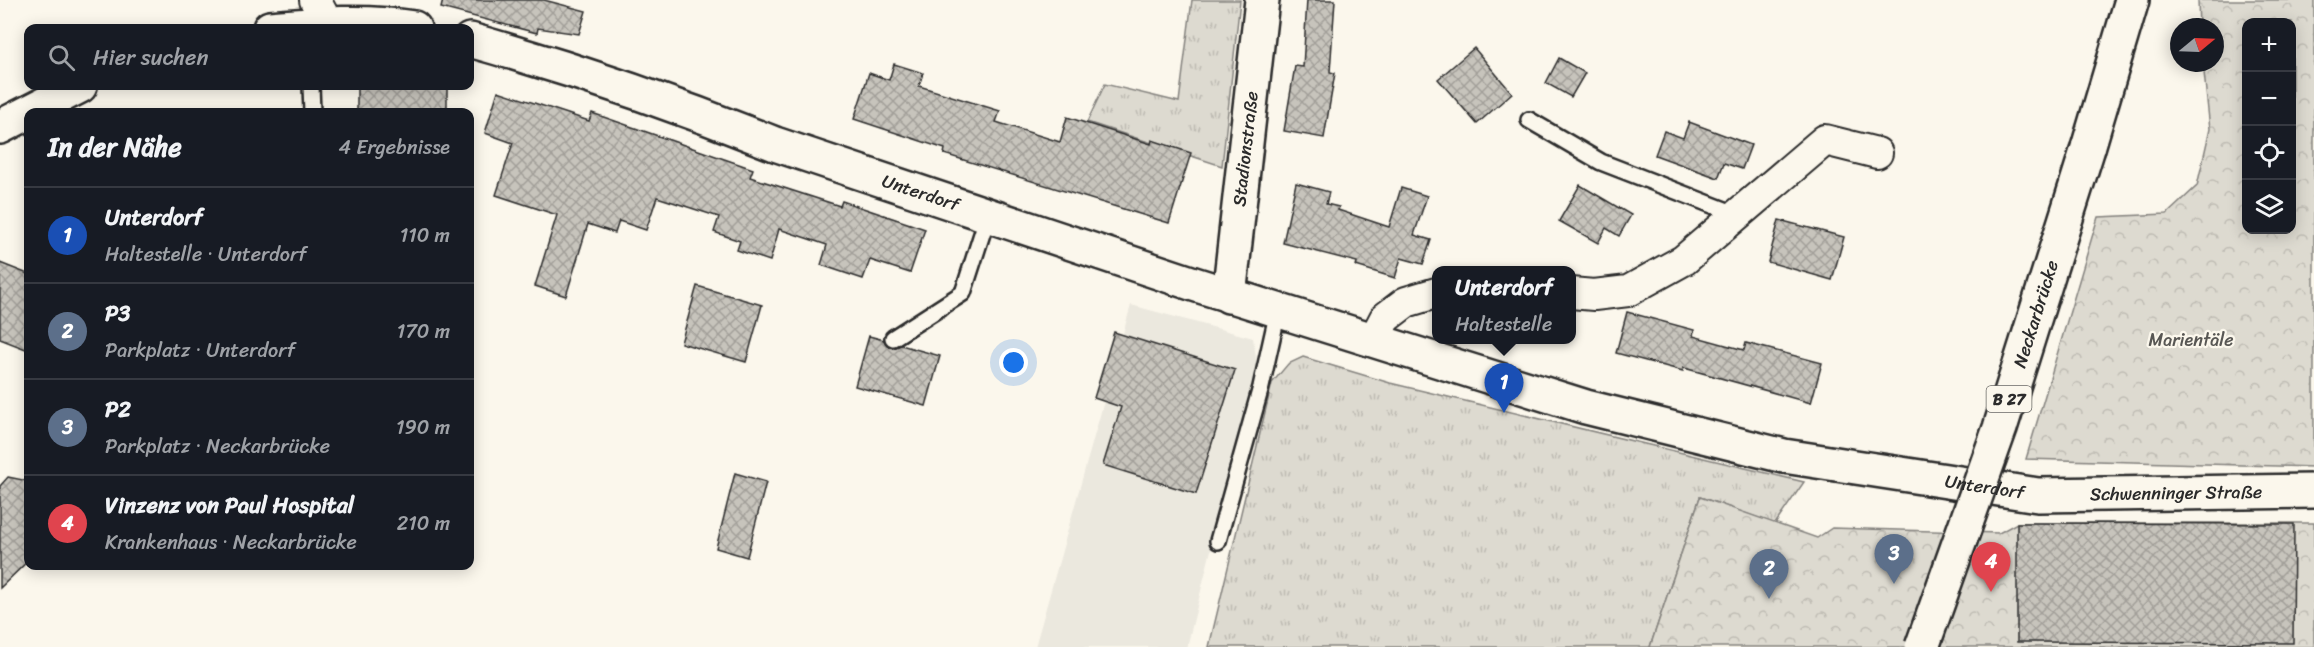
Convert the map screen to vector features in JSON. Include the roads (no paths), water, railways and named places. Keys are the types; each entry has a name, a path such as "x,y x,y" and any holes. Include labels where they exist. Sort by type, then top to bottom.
{"street":[{"name":"Stadionstraße","path":"1229,296 1262,0"},
{"name":"Neckarbrücke","path":"1922,647 2000,428 2132,0"},
{"path":"290,24 314,19 379,24"},
{"name":"Unterdorf","path":"474,41 530,57 653,98 709,117 775,144 1229,296 1586,407 1784,456 2038,495"},
{"path":"37,108 72,90"},
{"path":"0,127 24,115"},
{"path":"1576,293 1594,295 1628,291 1684,260 1825,140 1877,153"},
{"path":"1373,341 1385,318 1406,302 1432,294"},
{"name":"Schwenninger Straße","path":"2038,495 2314,491"}],"lane":[{"path":"311,90 312,108"},
{"path":"1529,120 1601,162 1738,216"},
{"path":"894,338 963,293 988,215"},
{"path":"1218,541 1261,387 1278,311"}],"place":[{"name":"Unterdorf","path":"1504,413"},
{"name":"P2","path":"1894,584"},
{"name":"Vinzenz von Paul Hospital","path":"1991,592"},
{"name":"P3","path":"1769,599"}],"park label":[{"name":"Marientäle","path":"2191,340"}]}
